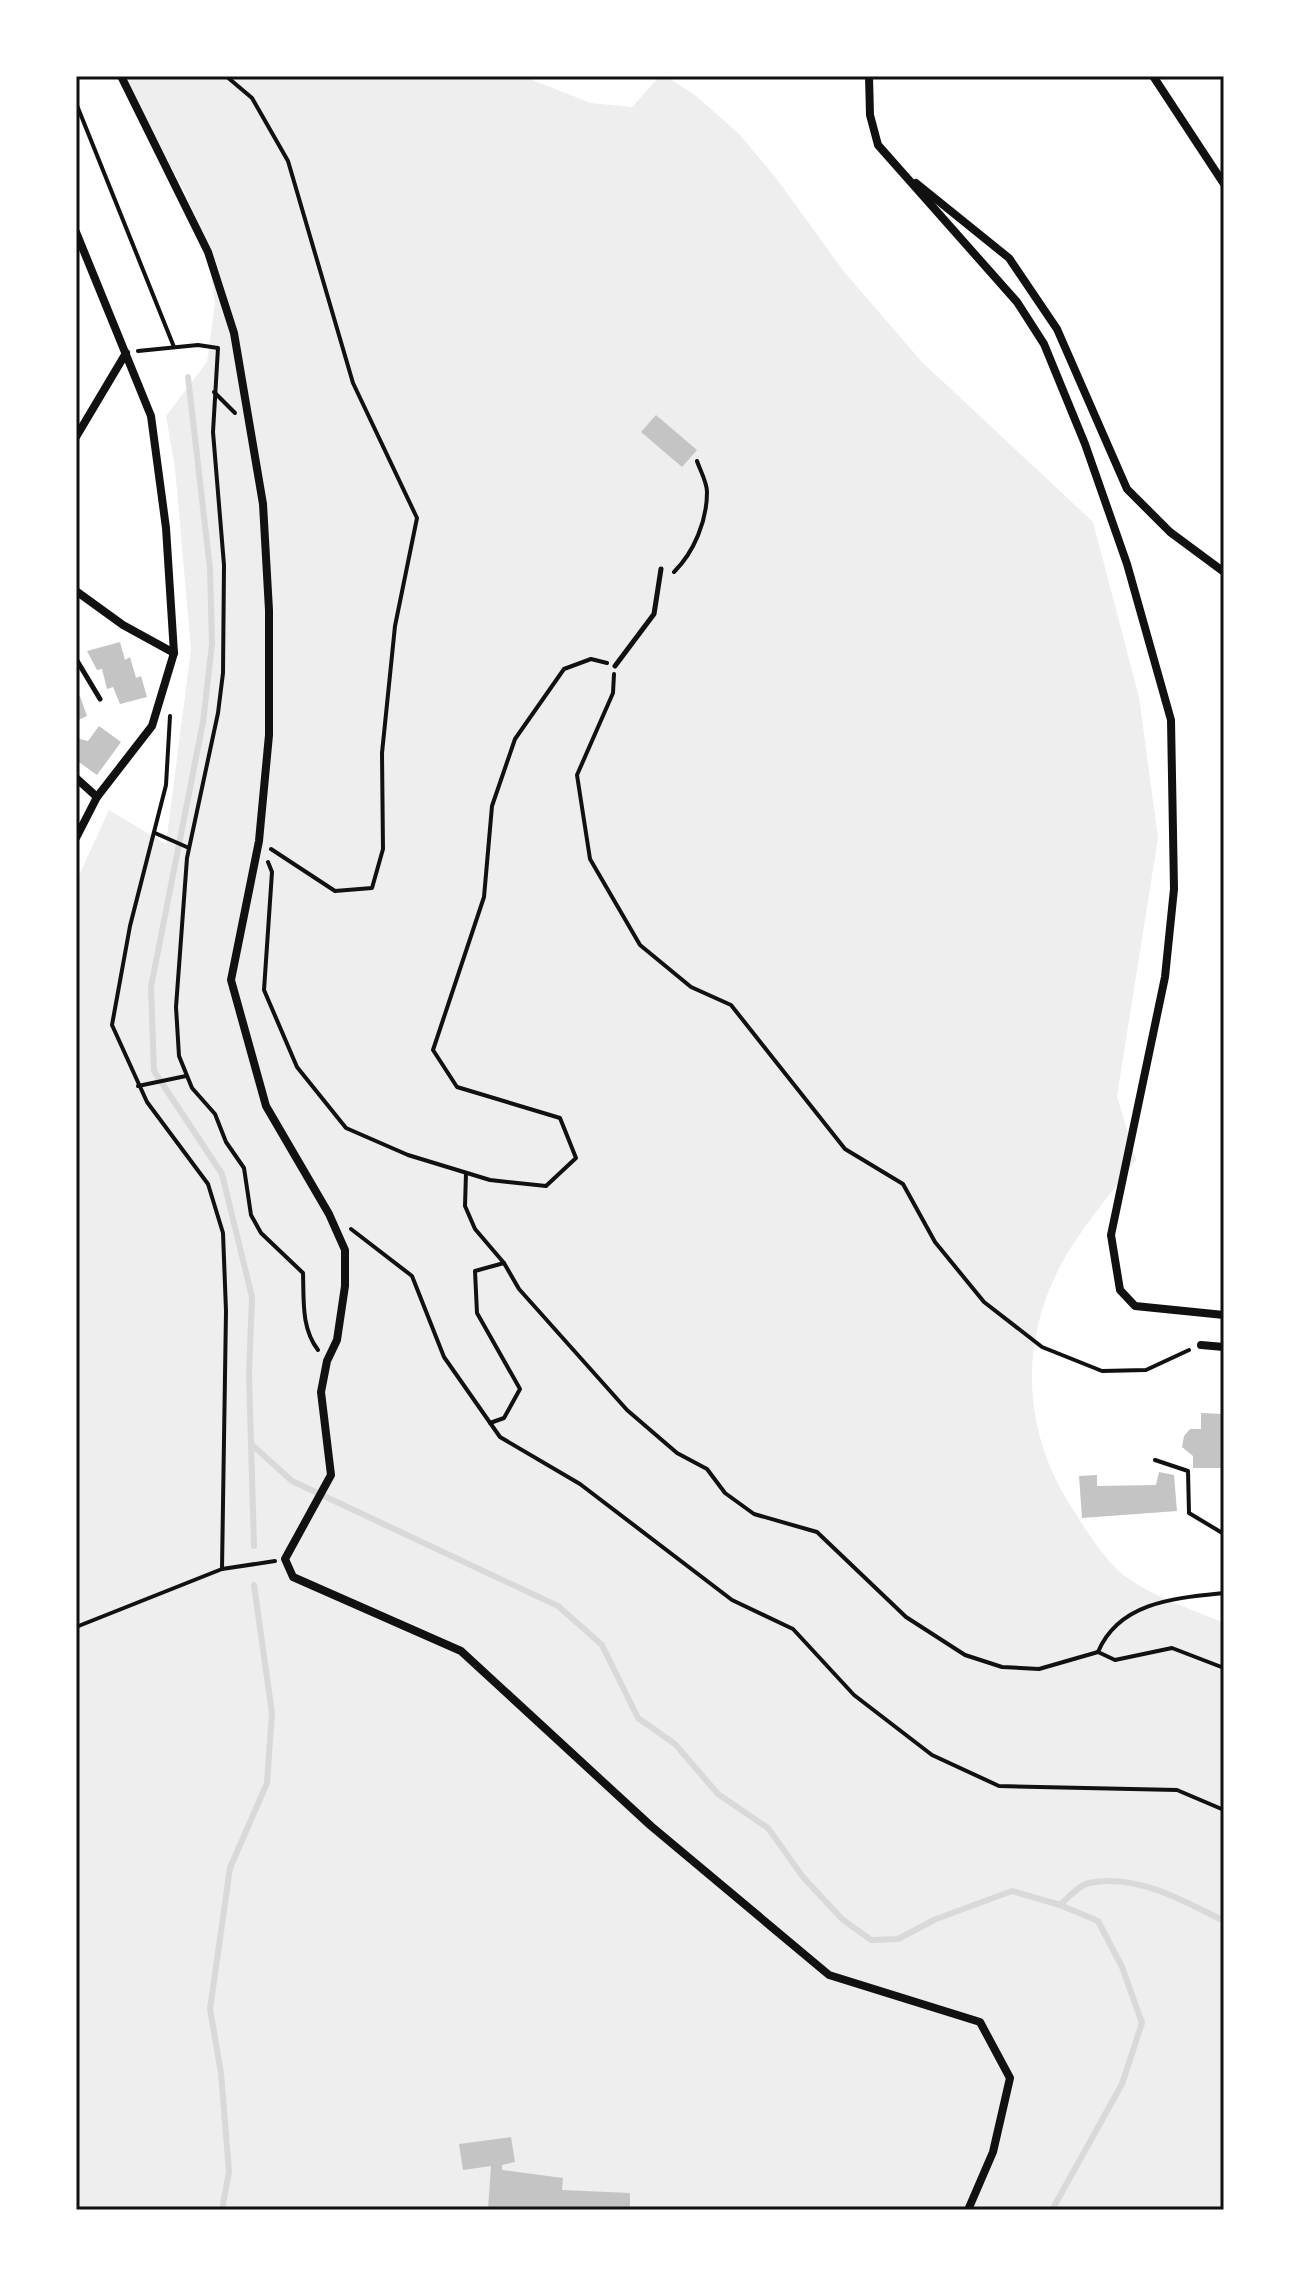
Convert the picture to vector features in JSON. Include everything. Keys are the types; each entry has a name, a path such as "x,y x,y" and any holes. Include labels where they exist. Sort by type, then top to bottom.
{"street":[{"path":"121,76 208,252 234,333 263,504 269,610 269,735 259,841 231,980 266,1106 329,1214 345,1250 345,1286 337,1340 327,1361 321,1392 331,1475 285,1559 293,1577 461,1651 651,1826 829,1975 980,2022 1010,2078 993,2152 968,2210"},
{"path":"869,76 870,115 878,145 1017,302 1044,344 1085,444 1127,564 1171,720 1174,889 1168,948 1111,1235 1120,1290 1135,1306 1224,1315"},
{"path":"1153,76 1224,184"},
{"path":"900,170 1009,258 1057,329 1127,489 1170,532 1224,572"},
{"path":"76,232 151,416 166,528 174,653 152,726 97,797 76,838"},
{"path":"76,437 126,352"},
{"path":"76,591 123,625 174,653"},
{"path":"76,778 97,797"},
{"path":"1201,1345 1224,1347"}],"lane":[{"path":"615,666 654,614 661,569"},
{"path":"76,659 100,699"}],"path":[{"path":"226,76 252,98 288,161 353,383 417,518 395,626 382,753 383,849 372,888 335,891 259,841"},
{"path":"76,103 174,347"},
{"path":"126,352 174,347 218,348 213,432 224,565 223,673 218,713 189,848 176,1007 179,1056 192,1088 215,1114 226,1142 244,1168 251,1215 261,1233 303,1273 310,1339 327,1361"},
{"path":"673,573 687,558 700,530 707,490 697,461"},
{"path":"259,841 272,872 264,990 297,1067 346,1128 408,1155 490,1180 546,1186 576,1158 560,1118 457,1087 433,1050 484,897 492,806 515,739 564,669 591,659 615,666 613,693 577,775 590,859 640,945 691,987 731,1005 845,1149 903,1184 935,1242 984,1302 1042,1347 1102,1371 1146,1370 1201,1345"},
{"path":"171,712 166,785 130,926 112,1025 138,1086 208,1184 223,1233 226,1311 222,1569"},
{"path":"155,833 189,848"},
{"path":"138,1086 174,1076 187,1076"},
{"path":"466,1173 465,1206 487,1248 504,1263 519,1289 594,1377 650,1432 677,1453 707,1469 725,1493 754,1514 817,1532 906,1617 965,1655 1002,1667 1039,1669 1098,1652 1115,1660 1172,1648 1224,1668"},
{"path":"329,1214 412,1276 444,1357 500,1437 580,1484 732,1600 793,1629 854,1695 932,1755 999,1786 1177,1790 1224,1810"},
{"path":"490,1423 504,1418 520,1389 477,1313 475,1271 504,1263"},
{"path":"1155,1460 1188,1471 1189,1513 1224,1534"},
{"path":"76,1627 222,1569 285,1559"},
{"path":"1098,1652 1114,1624 1145,1607 1224,1593"}],"shaded area":[{"path":"122,76 522,76 591,103 632,107 660,76 665,76 695,95 739,134 776,178 845,273 922,362 1093,522 1139,697 1158,838 1117,1096 1136,1160 1075,1242 1051,1286 1040,1318 1032,1382 1035,1415 1055,1478 1103,1553 1117,1569 1136,1583 1224,1623 1224,2210 76,2210 76,882 109,810 166,844 191,649 175,468 166,416 207,362 215,303 207,245 185,192"}],"building":[{"path":"656,415 697,450 682,467 641,432"},
{"path":"120,642 125,660 130,657 136,678 141,676 147,697 120,704 113,687 107,689 102,669 97,670 87,651"},
{"path":"80,696 87,716 76,721 76,699"},
{"path":"99,726 121,742 97,775 76,760 76,738 88,741"},
{"path":"1201,1413 1223,1414 1224,1468 1193,1468 1193,1456 1182,1447 1184,1436 1190,1429 1201,1429"},
{"path":"1159,1472 1174,1475 1177,1511 1082,1518 1079,1476 1097,1475 1097,1486 1156,1485"},
{"path":"511,2137 515,2162 502,2165 502,2170 563,2178 562,2190 630,2193 630,2210 488,2210 491,2166 463,2170 459,2144"}],"waterway":[{"path":"188,377 210,569 212,644 203,722 151,987 154,1071 222,1174 252,1297 249,1374 254,1546"},
{"path":"251,1444 292,1481 558,1606 602,1645 638,1718 675,1744 718,1794 768,1828 803,1877 842,1919 871,1940 898,1939 936,1919 1012,1891 1060,1905 1085,1884 1106,1881 1142,1885 1224,1921"},
{"path":"222,2210 229,2172 221,2073 210,2009 230,1868 267,1783 272,1713 254,1585"},
{"path":"1052,2210 1122,2084 1142,2023 1122,1967 1098,1921 1060,1905"}]}
